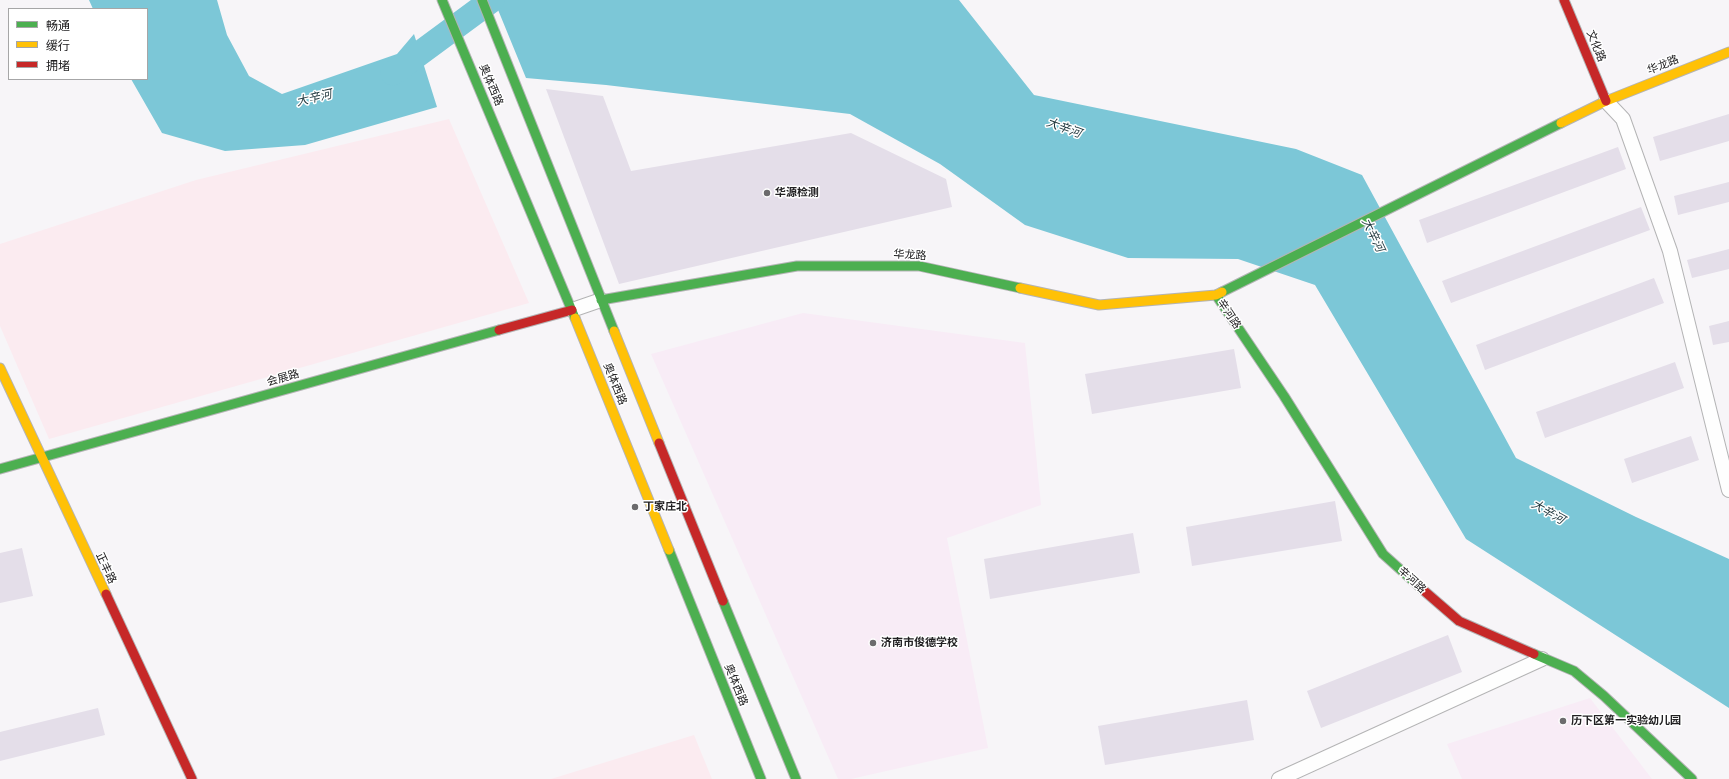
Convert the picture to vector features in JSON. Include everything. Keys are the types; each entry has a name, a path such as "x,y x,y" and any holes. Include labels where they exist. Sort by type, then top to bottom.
{"main road":[{"name":"奥体西路","path":"442,0 572,310 761,779"},
{"name":"奥体西路","path":"482,0 601,300 796,779"},
{"name":"文化路","path":"1564,0 1606,101"},
{"name":"华龙路","path":"601,300 797,266 919,266 1098,305 1216,295 1606,101 1729,52"},
{"name":"辛河路","path":"1216,295 1284,396 1383,554 1459,621 1542,659 1574,671 1589,682 1634,723 1692,779"},
{"name":"会展路","path":"0,469 572,310"},
{"name":"正丰路","path":"0,368 192,779"}],"street":[{"path":"1606,101 1623,119 1670,251 1729,490"},
{"path":"572,310 601,300"},
{"path":"1279,779 1542,659"}],"shaded area":[{"path":"449,119 529,303 49,439 0,326 0,244 196,180"},
{"name":"济南市俊德学校","path":"803,313 1025,343 1041,505 947,538 988,748 851,779 838,779 651,354"},
{"name":"历下区第一实验幼儿园","path":"1590,698 1652,779 1462,779 1447,744"},
{"path":"694,735 712,779 551,779"}],"water":[{"path":"89,0 217,0 227,35 249,76 282,94 397,54 414,34 437,107 305,145 225,151 162,133 132,80 148,80 148,8 93,8"},
{"path":"494,0 959,0 1034,95 1296,149 1362,175 1516,458 1636,517 1729,559 1729,708 1466,539 1315,285 1238,259 1128,258 1025,225 940,164 850,114 606,85 526,78"}],"building":[{"name":"华源检测","path":"546,89 603,96 631,171 851,133 946,179 952,207 619,284"},
{"path":"1729,114 1729,141 1660,161 1653,137"},
{"path":"1618,147 1626,169 1427,243 1419,220"},
{"path":"1729,182 1729,202 1678,215 1674,196"},
{"path":"1641,207 1650,230 1451,303 1442,281"},
{"path":"1729,249 1729,269 1692,278 1687,260"},
{"path":"1654,278 1664,303 1485,370 1476,345"},
{"path":"1729,321 1729,342 1713,345 1709,326"},
{"path":"1234,349 1241,388 1092,414 1085,374"},
{"path":"1675,362 1684,388 1545,438 1536,412"},
{"path":"1691,436 1699,460 1632,483 1624,459"},
{"path":"1335,501 1342,541 1192,566 1186,527"},
{"path":"1133,533 1140,573 990,599 984,559"},
{"path":"22,548 33,596 0,603 0,553"},
{"path":"1448,635 1462,672 1321,728 1307,691"},
{"path":"1247,700 1254,740 1105,765 1098,726"},
{"path":"98,708 105,735 0,761 0,732"}],"waterway":[{"name":"大辛河","path":"393,73 492,0"}],"traffic: fast":[{"path":"442,0 575,318"},
{"path":"482,0 614,331"},
{"path":"1222,292 1561,123"},
{"path":"601,300 797,266 919,266 1020,288"},
{"path":"1216,295 1284,396 1383,554 1422,589"},
{"path":"0,469 499,330"},
{"path":"669,550 761,779"},
{"path":"723,601 796,779"},
{"path":"1534,654 1574,671 1604,696 1692,779"}],"traffic: slow":[{"path":"1561,123 1606,101 1729,52"},
{"path":"1020,288 1099,305 1216,295 1222,292"},
{"path":"575,318 669,550"},
{"path":"614,331 659,443"},
{"path":"0,368 106,594"}],"traffic: jam":[{"path":"1564,0 1606,101"},
{"path":"499,330 572,310"},
{"path":"659,443 723,601"},
{"path":"1422,589 1459,621 1534,654"},
{"path":"106,594 192,779"}],"place":[{"name":"华源检测","path":"767,193"},
{"name":"丁家庄北","path":"635,507"},
{"name":"济南市俊德学校","path":"873,643"},
{"name":"历下区第一实验幼儿园","path":"1563,721"}]}
